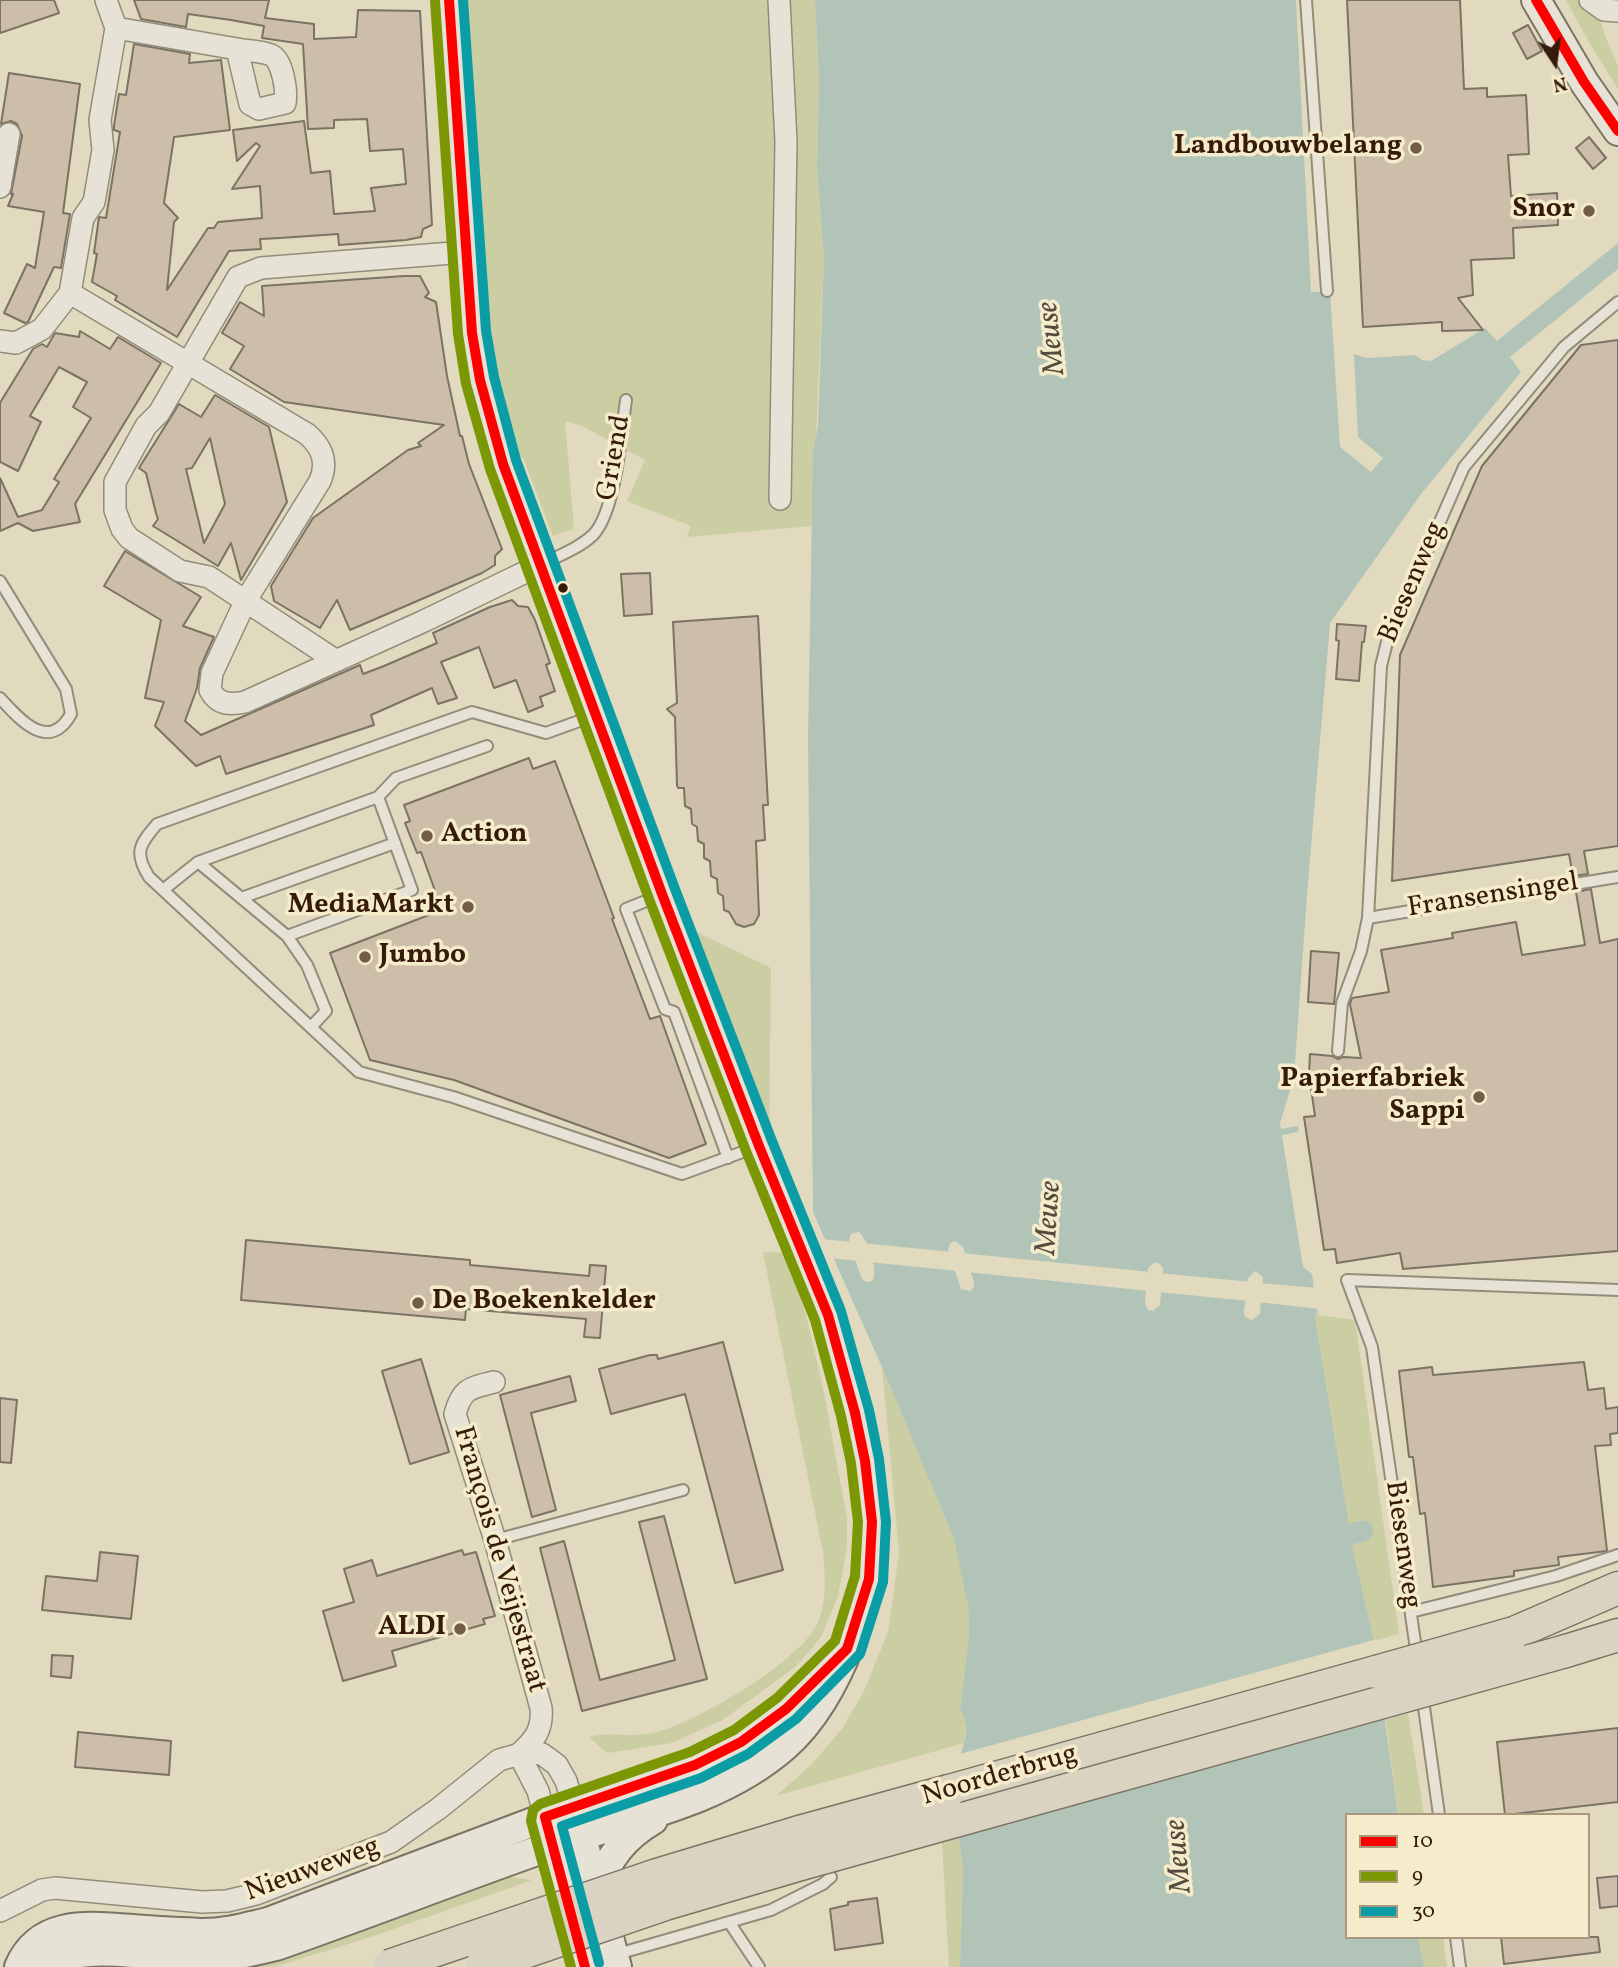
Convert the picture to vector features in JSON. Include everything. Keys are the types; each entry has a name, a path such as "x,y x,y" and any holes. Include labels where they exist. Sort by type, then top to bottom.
{"main road":[{"path":"1514,1633 1618,1588"},
{"name":"Noorderbrug","path":"389,1967 578,1901 796,1833 1618,1606"},
{"name":"Noorderbrug","path":"481,1967 665,1904 788,1867 1618,1635"},
{"path":"1566,1651 1618,1648"}],"street":[{"path":"0,341 16,343 42,328 71,293 83,218 94,202 103,150 100,120 116,28 106,0"},
{"path":"46,1967 62,1956 83,1952 201,1958 239,1955 276,1946 551,1845 695,1800 732,1782 787,1744 809,1721 847,1649 865,1593 872,1552 872,1522 864,1461 855,1413 828,1315 759,1146 662,894 502,464 488,414 476,359 465,252 449,0"},
{"path":"779,0 786,142 780,499"},
{"path":"1590,0 1604,10 1618,11"},
{"path":"1550,6 1618,98"},
{"path":"1550,6 1584,82 1618,131"},
{"path":"116,28 237,49"},
{"path":"0,187 9,134"},
{"path":"335,660 209,577 180,571 129,538 117,519 115,482 146,426 159,413 238,277 250,271 465,252"},
{"path":"71,293 307,434 319,446 324,456 320,481 246,600 212,673 210,690 220,701 227,704 245,702 540,565"},
{"name":"François de Veijestraat","path":"494,1382 471,1388 460,1397 455,1414 495,1540 541,1708 537,1736 519,1754"},
{"path":"19,1967 27,1951 36,1942 64,1929 101,1927 206,1933 235,1930 268,1922 545,1817 695,1765 741,1742 786,1709 847,1649"},
{"path":"585,1967 538,1791 519,1754 542,1754 562,1772 616,1961"},
{"name":"Nieuweweg","path":"0,1911 42,1889 55,1888 202,1902 228,1901 256,1895 391,1842 438,1809 487,1768 499,1760 519,1754"},
{"path":"597,1889 606,1865 628,1836 676,1805"}],"lane":[{"path":"1306,0 1327,291"},
{"name":"Biesenweg","path":"1338,1051 1344,991 1361,951 1367,918 1381,666 1387,642 1464,467 1564,347 1618,302"},
{"name":"Griend","path":"540,565 582,544 594,534 606,516 617,465 626,400"},
{"path":"0,582 66,689 71,714 60,729 47,733 37,731 12,712 0,698"},
{"path":"596,715 546,733 472,712 157,824 144,839 139,851 140,863 149,877 359,1072 453,1097 682,1174 759,1146"},
{"path":"163,890 198,862 378,797 396,778 487,746"},
{"path":"287,936 412,890 378,797"},
{"path":"241,898 395,843"},
{"path":"198,862 287,936 307,965 326,1011 312,1026"},
{"name":"Fransensingel","path":"1367,918 1618,877"},
{"path":"662,894 626,909 665,1009 674,1012 728,1158"},
{"name":"Biesenweg","path":"1419,1666 1372,1347 1347,1280 1618,1290"},
{"path":"495,1540 684,1490"},
{"path":"1411,1612 1556,1576 1618,1555"},
{"path":"1420,1679 1439,1813"},
{"path":"616,1961 771,1910 823,1884 831,1877"},
{"path":"729,1922 759,1967"},
{"path":"1456,1939 1460,1967"}],"green space":[{"path":"463,0 815,0 819,80 817,169 824,259 812,526 687,537 691,526 627,501 645,460 582,426 565,421 574,529 553,536 523,457 514,459 489,346 475,231"},
{"path":"1566,0 1586,0 1599,14 1618,66 1618,89 1590,44"},
{"path":"690,929 771,968 769,1136"},
{"path":"763,1252 788,1253 823,1388 847,1518 847,1547 838,1596 822,1635 810,1651 795,1667 724,1719 672,1743 607,1753 589,1737 653,1733 693,1718 742,1690 788,1657 805,1641 820,1617 825,1589 823,1552"},
{"path":"1316,1308 1318,1315 1355,1320 1399,1634 1374,1641 1354,1554 1315,1318"},
{"path":"882,1367 954,1539 963,1575 969,1637 960,1710 966,1719 964,1743 776,1796 810,1766 842,1729 864,1691 888,1632 899,1552"},
{"path":"1408,1713 1424,1813 1398,1813 1386,1720"},
{"path":"959,1838 963,1869 960,1967 949,1967 942,1841"},
{"path":"510,1877 532,1880 374,1936 274,1967 59,1967 370,1925"},
{"path":"1418,1939 1443,1939 1447,1967 1424,1967"}],"water":[{"name":"Meuse","path":"815,0 1296,0 1311,292 1330,292 1340,447 1371,472 1383,458 1358,437 1354,354 1367,358 1415,355 1422,360 1431,361 1485,328 1497,341 1618,243 1618,269 1510,357 1521,372 1421,494 1330,623 1294,1077 1280,1123 1303,1267 1312,1274 1318,1315 1316,1311 1315,1318 1354,1554 1374,1641 1398,1813 1345,1813 1345,1939 1418,1939 1424,1967 960,1967 963,1869 959,1838 951,1840 951,1817 954,1779 966,1726 960,1710 969,1637 968,1605 954,1539 813,1212 808,740 813,453 818,425 824,259 817,169 819,80","holes":["859,1232 869,1248 873,1262 874,1275 869,1282 861,1277 849,1241 851,1234","955,1241 963,1247 974,1282 970,1291 961,1289 948,1250 950,1243","1155,1262 1163,1268 1160,1305 1153,1311 1148,1310 1145,1303 1148,1268","1255,1271 1263,1277 1260,1314 1252,1320 1245,1317 1244,1312 1248,1278"]}],"pier":[{"path":"821,1239 853,1242 859,1261 829,1258"},
{"path":"862,1243 952,1252 958,1271 868,1262"},
{"path":"961,1253 1151,1272 1149,1291 967,1272"},
{"path":"1159,1273 1251,1282 1249,1301 1158,1292"},
{"path":"1259,1283 1318,1288 1320,1309 1257,1302"},
{"path":"1377,1639 1389,1717 948,1840 950,1776 956,1755"}],"building":[{"path":"0,0 54,0 59,13 0,33"},
{"path":"134,0 269,0 265,18 314,24 314,39 356,37 358,10 420,11 432,225 423,229 421,237 406,240 339,245 338,234 260,239 261,249 229,251 177,337 115,300 117,296 92,282 97,254 94,253 99,217 106,218 120,132 114,130 119,94 126,95 134,44 190,54 189,63 221,60 230,130 174,137 164,203 178,218 174,222 167,290 208,228 214,228 218,222 262,218 260,186 232,189 260,146 256,143 237,161 233,130 304,121 311,173 330,171 334,214 375,211 371,188 406,184 403,149 370,151 367,119 334,120 334,128 308,129 303,44 262,38 264,26 231,20 188,14 186,27 141,19"},
{"path":"1347,0 1460,0 1464,89 1487,88 1487,97 1526,95 1529,154 1508,155 1511,196 1557,193 1558,225 1513,228 1514,258 1471,260 1473,295 1458,298 1483,330 1442,331 1442,322 1363,327"},
{"path":"1528,25 1542,51 1527,59 1513,33"},
{"path":"9,73 80,84 63,213 70,214 61,268 54,267 28,322 25,323 4,313 27,264 35,268 44,212 8,206 13,194 22,136 17,124 11,121 1,124"},
{"path":"1589,137 1606,158 1593,169 1576,148"},
{"path":"420,276 429,293 425,297 436,302 447,376 460,436 502,549 495,556 495,565 482,573 350,630 337,600 320,628 274,601 271,586 313,518 408,450 421,446 418,443 444,425 284,402 230,369 244,346 222,333 240,302 264,316 262,286"},
{"path":"80,331 110,349 118,337 161,363 75,504 80,522 33,531 18,523 0,531 0,478 18,517 42,510 59,482 54,479 91,418 73,407 87,382 59,367 30,416 41,422 18,471 0,462 0,403 33,349 42,344 47,347 55,333 79,337"},
{"path":"1618,340 1618,846 1584,851 1588,874 1573,876 1569,854 1392,881 1400,655 1482,466 1581,345"},
{"path":"215,395 269,427 287,502 241,580 231,543 218,566 153,526 158,519 146,473 139,468 179,404 201,417","holes":["210,438 225,504 204,543 186,469 192,468"]},
{"path":"125,551 201,597 183,626 214,637 200,668 197,688 185,721 201,735 360,665 363,674 437,643 433,633 512,600 518,606 528,607 535,620 550,663 546,665 555,691 540,697 543,706 528,712 516,680 494,688 479,647 441,662 457,698 438,704 432,688 371,715 374,725 226,774 220,756 196,766 155,726 164,702 145,698 161,620 104,586"},
{"path":"650,573 652,614 624,616 621,574"},
{"path":"758,616 768,805 763,805 765,840 756,841 759,915 754,924 744,927 736,924 729,912 724,910 723,896 718,893 717,879 711,876 710,861 704,858 704,844 698,841 697,827 692,824 691,809 685,806 684,788 678,788 675,717 667,709 677,703 673,622"},
{"path":"1337,624 1366,626 1359,681 1336,679 1339,641 1336,640"},
{"path":"529,758 533,769 555,761 650,1019 660,1016 706,1144 669,1158 454,1080 370,1060 330,953 442,910 421,852 417,853 405,823 410,821 404,805"},
{"name":"Papierfabriek Sappi","path":"1591,889 1600,943 1618,939 1618,1251 1403,1269 1400,1253 1337,1263 1335,1249 1324,1250 1304,1117 1315,1116 1309,1074 1310,1054 1338,1059 1361,1058 1350,1004 1352,998 1389,992 1381,950 1453,938 1452,933 1516,922 1522,955 1585,945 1576,892"},
{"path":"1311,951 1339,953 1334,1004 1308,1002"},
{"path":"246,1240 470,1260 470,1265 589,1276 590,1265 606,1266 600,1338 584,1337 586,1319 466,1309 465,1320 241,1300"},
{"path":"723,1342 783,1570 735,1583 685,1394 611,1414 599,1369 650,1355 657,1355 658,1359"},
{"path":"421,1359 449,1452 410,1464 382,1371"},
{"path":"1584,1362 1588,1390 1604,1388 1606,1409 1618,1407 1618,1433 1610,1434 1611,1445 1595,1446 1607,1551 1558,1557 1559,1565 1514,1571 1514,1576 1433,1587 1425,1513 1420,1514 1413,1457 1409,1457 1399,1371 1432,1367 1433,1375"},
{"path":"570,1376 576,1401 531,1413 556,1510 532,1517 500,1395"},
{"path":"0,1398 17,1400 11,1463 0,1462"},
{"path":"664,1516 707,1679 582,1711 540,1548 564,1541 600,1680 675,1660 639,1522"},
{"path":"462,1550 464,1555 476,1552 495,1616 483,1619 485,1624 392,1651 396,1666 343,1681 323,1611 354,1602 344,1569 372,1560 377,1576"},
{"path":"100,1552 138,1556 131,1619 42,1610 46,1576 97,1581"},
{"path":"52,1655 73,1656 71,1678 51,1676"},
{"path":"1618,1728 1618,1802 1505,1813 1497,1742"},
{"path":"78,1732 171,1741 169,1775 75,1767"},
{"path":"1618,1876 1618,1906 1600,1908 1597,1878"},
{"path":"877,1898 883,1943 835,1950 830,1909 848,1905 848,1902"},
{"path":"1598,1937 1600,1952 1504,1964 1501,1939"}],"waterway":[{"path":"1273,1134 1296,1129"},
{"path":"1324,1540 1363,1531"}],"transit line":[{"name":"10","path":"449,0 472,333 480,380 503,464 662,894 759,1146 828,1315 855,1413 865,1461 872,1522 869,1579 847,1649 786,1709 741,1742 695,1765 545,1817 585,1967"},
{"name":"30","path":"463,0 486,331 494,377 516,460 675,889 841,1311 869,1410 879,1459 886,1522 883,1582 860,1654 796,1719 748,1754 701,1778 562,1826 599,1963"},
{"name":"10","path":"1536,0 1584,82 1618,131"},
{"name":"9","path":"435,1 458,334 466,384 490,469 649,899 746,1151 815,1320 841,1416 851,1463 858,1522 855,1576 835,1641 777,1698 734,1730 690,1752 540,1804 533,1810 531,1821 571,1967"}],"place":[{"name":"Landbouwbelang","path":"1416,148"},
{"name":"Snor","path":"1589,211"},
{"name":"Action","path":"427,836"},
{"name":"MediaMarkt","path":"468,907"},
{"name":"Jumbo","path":"365,957"},
{"name":"Papierfabriek Sappi","path":"1479,1097"},
{"name":"De Boekenkelder","path":"418,1303"},
{"name":"ALDI","path":"460,1629"}]}
